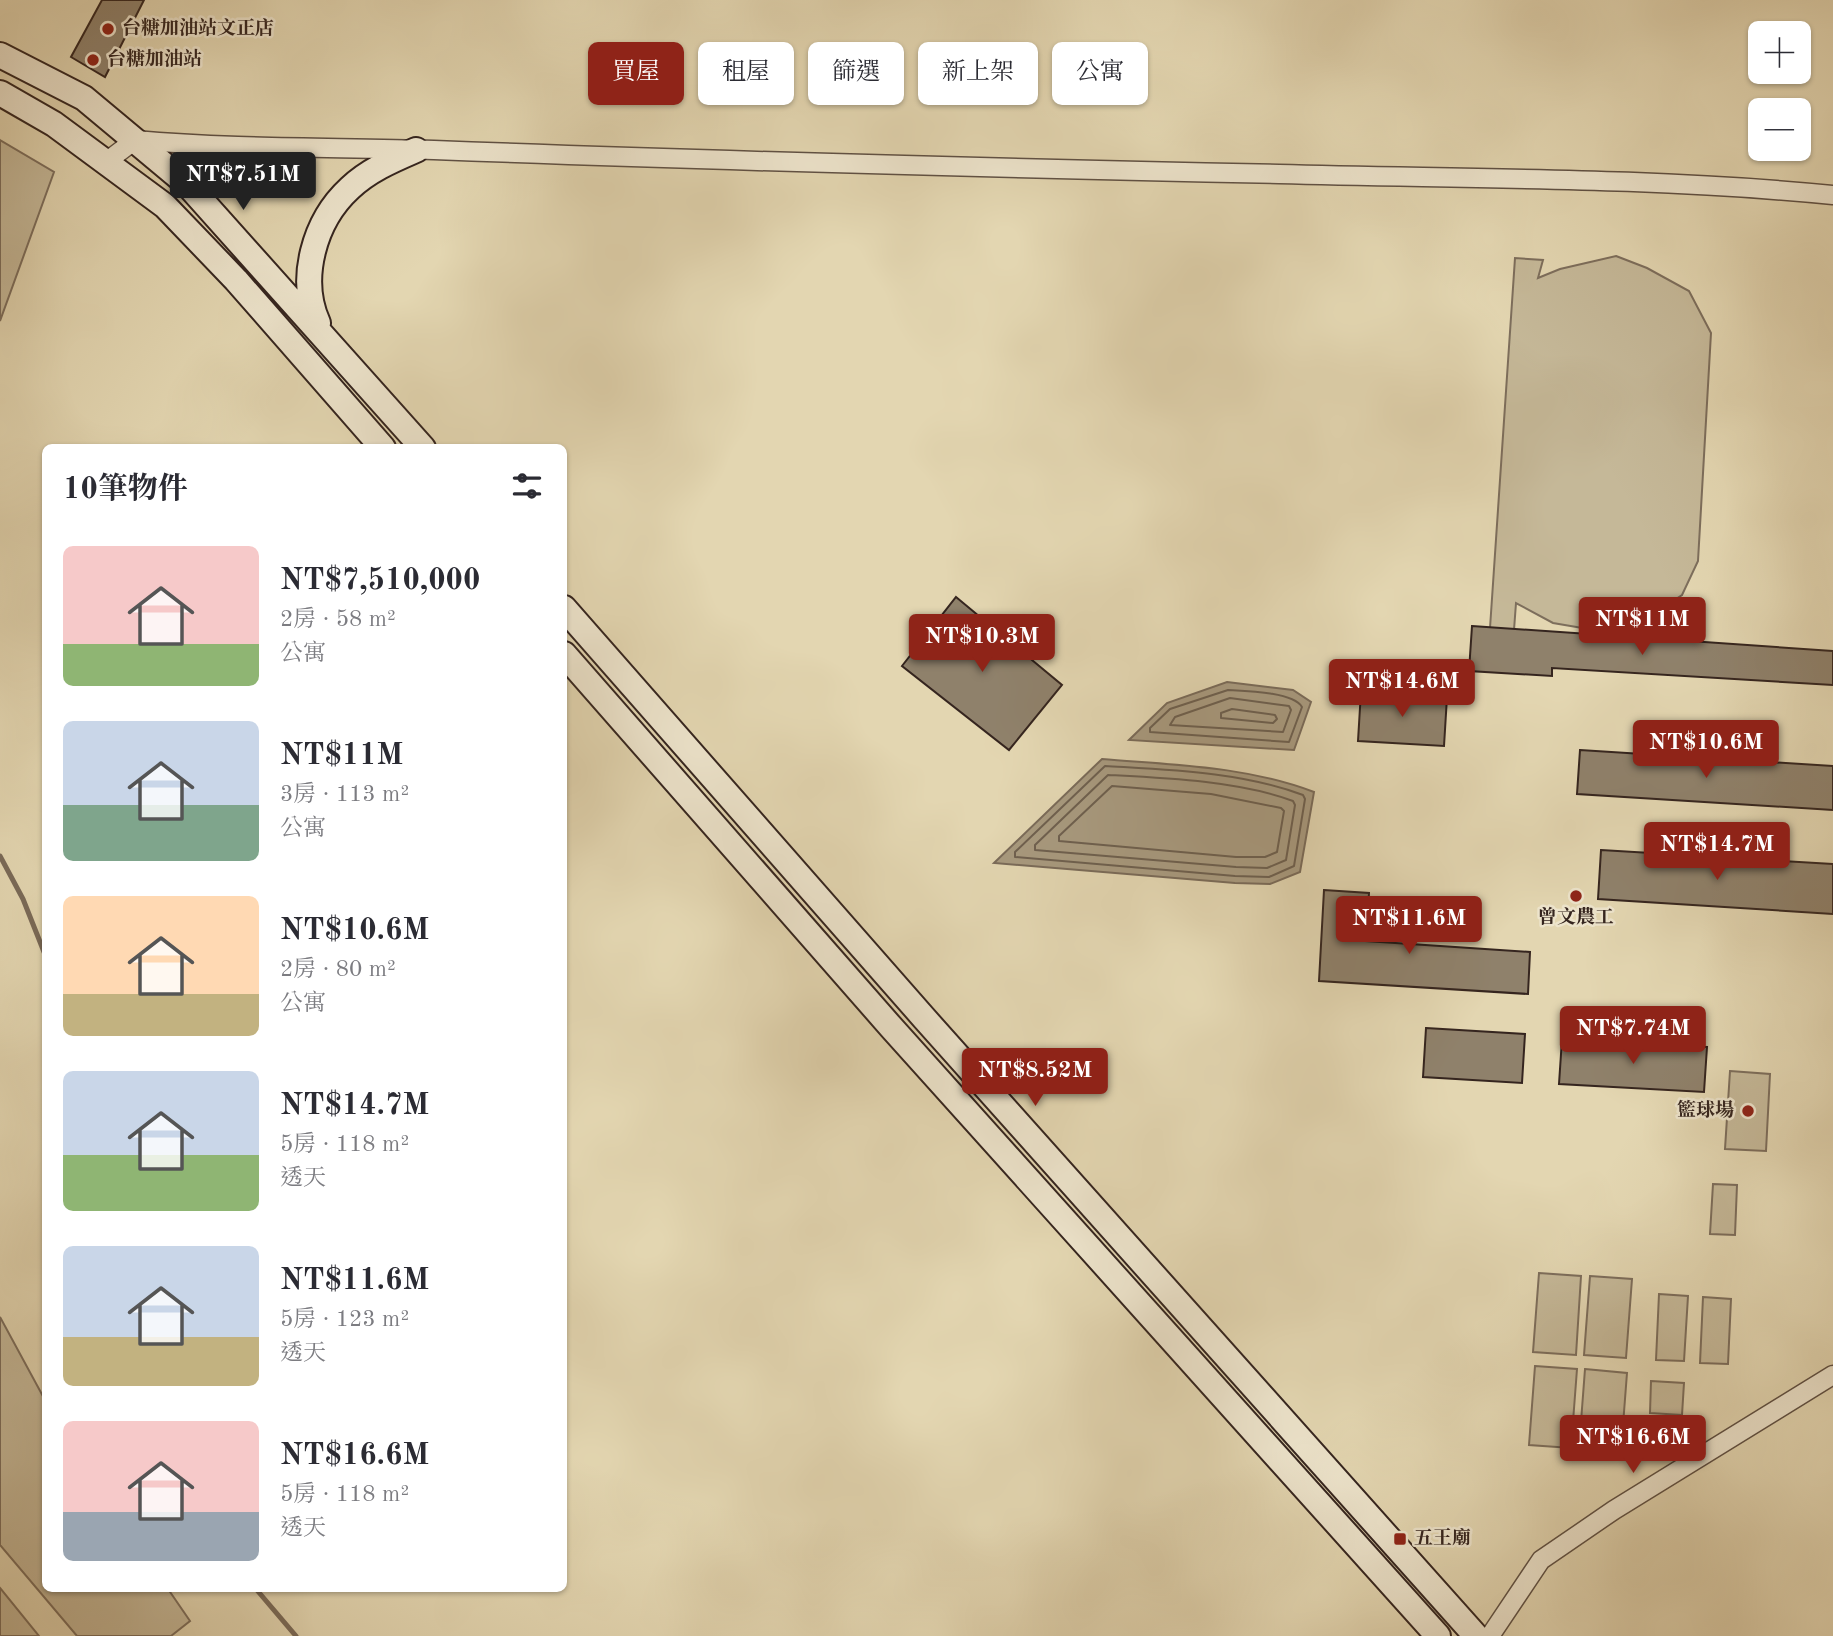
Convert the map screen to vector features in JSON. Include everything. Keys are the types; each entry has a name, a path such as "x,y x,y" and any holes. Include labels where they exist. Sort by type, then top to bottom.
{"main road":[{"path":"0,55 84,98 187,184 419,444"},
{"path":"0,93 54,124 165,206 236,280 380,444"},
{"path":"324,336 310,305 308,286 312,254 326,217 349,188 376,168 416,150"},
{"path":"567,611 924,1018 1476,1636"},
{"path":"567,657 891,1027 1438,1636"}],"street":[{"path":"106,162 135,140 205,147 1540,179 1787,190 1833,195"},
{"path":"1490,1636 1541,1560 1614,1510 1833,1375"}],"shaded area":[{"path":"0,140 54,172 0,321"},
{"path":"1616,256 1647,268 1689,291 1711,333 1698,561 1682,595 1647,618 1594,630 1553,623 1516,603 1514,630 1490,628 1515,258 1543,260 1538,278 1560,269"},
{"name":"籃球場","path":"1730,1071 1770,1074 1766,1151 1725,1149"},
{"path":"1713,1184 1737,1185 1735,1235 1710,1234"},
{"path":"1539,1273 1581,1276 1576,1355 1533,1352"},
{"path":"1590,1276 1632,1279 1626,1358 1584,1355"},
{"path":"1659,1294 1688,1296 1684,1361 1656,1360"},
{"path":"1703,1297 1731,1299 1728,1364 1700,1363"},
{"path":"0,1317 42,1394 42,1592 170,1592 190,1621 171,1636 77,1636 0,1545"},
{"path":"1535,1366 1577,1369 1571,1448 1529,1445"},
{"path":"1585,1369 1627,1373 1621,1451 1579,1448"},
{"path":"1651,1381 1684,1383 1682,1415 1650,1413"},
{"path":"0,1588 39,1636 0,1636"}],"water":[{"path":"1227,682 1293,690 1311,702 1294,750 1129,740 1167,703"},
{"path":"1102,759 1236,772 1288,783 1314,792 1300,872 1270,884 1235,883 994,863"}],"building":[{"name":"台糖加油站文正店","path":"102,0 144,0 105,77 71,57"},
{"path":"956,597 1062,685 1009,750 902,666"},
{"path":"1472,626 1833,651 1833,685 1552,668 1552,676 1469,671"},
{"path":"1361,691 1447,697 1444,746 1358,741"},
{"path":"1580,750 1833,766 1833,810 1577,794"},
{"path":"1601,850 1833,864 1833,914 1598,899"},
{"path":"1324,890 1369,893 1366,941 1530,952 1528,994 1319,981"},
{"path":"1426,1028 1525,1034 1522,1083 1423,1077"},
{"path":"1562,1039 1707,1047 1704,1092 1559,1084"}],"waterway":[{"path":"0,856 23,899 42,947"},
{"path":"259,1592 296,1636"}],"place":[{"name":"台糖加油站文正店","path":"108,29"},
{"name":"台糖加油站","path":"93,60"},
{"name":"曾文農工","path":"1576,896"},
{"name":"籃球場","path":"1748,1111"},
{"name":"五王廟","path":"1400,1539"}]}
